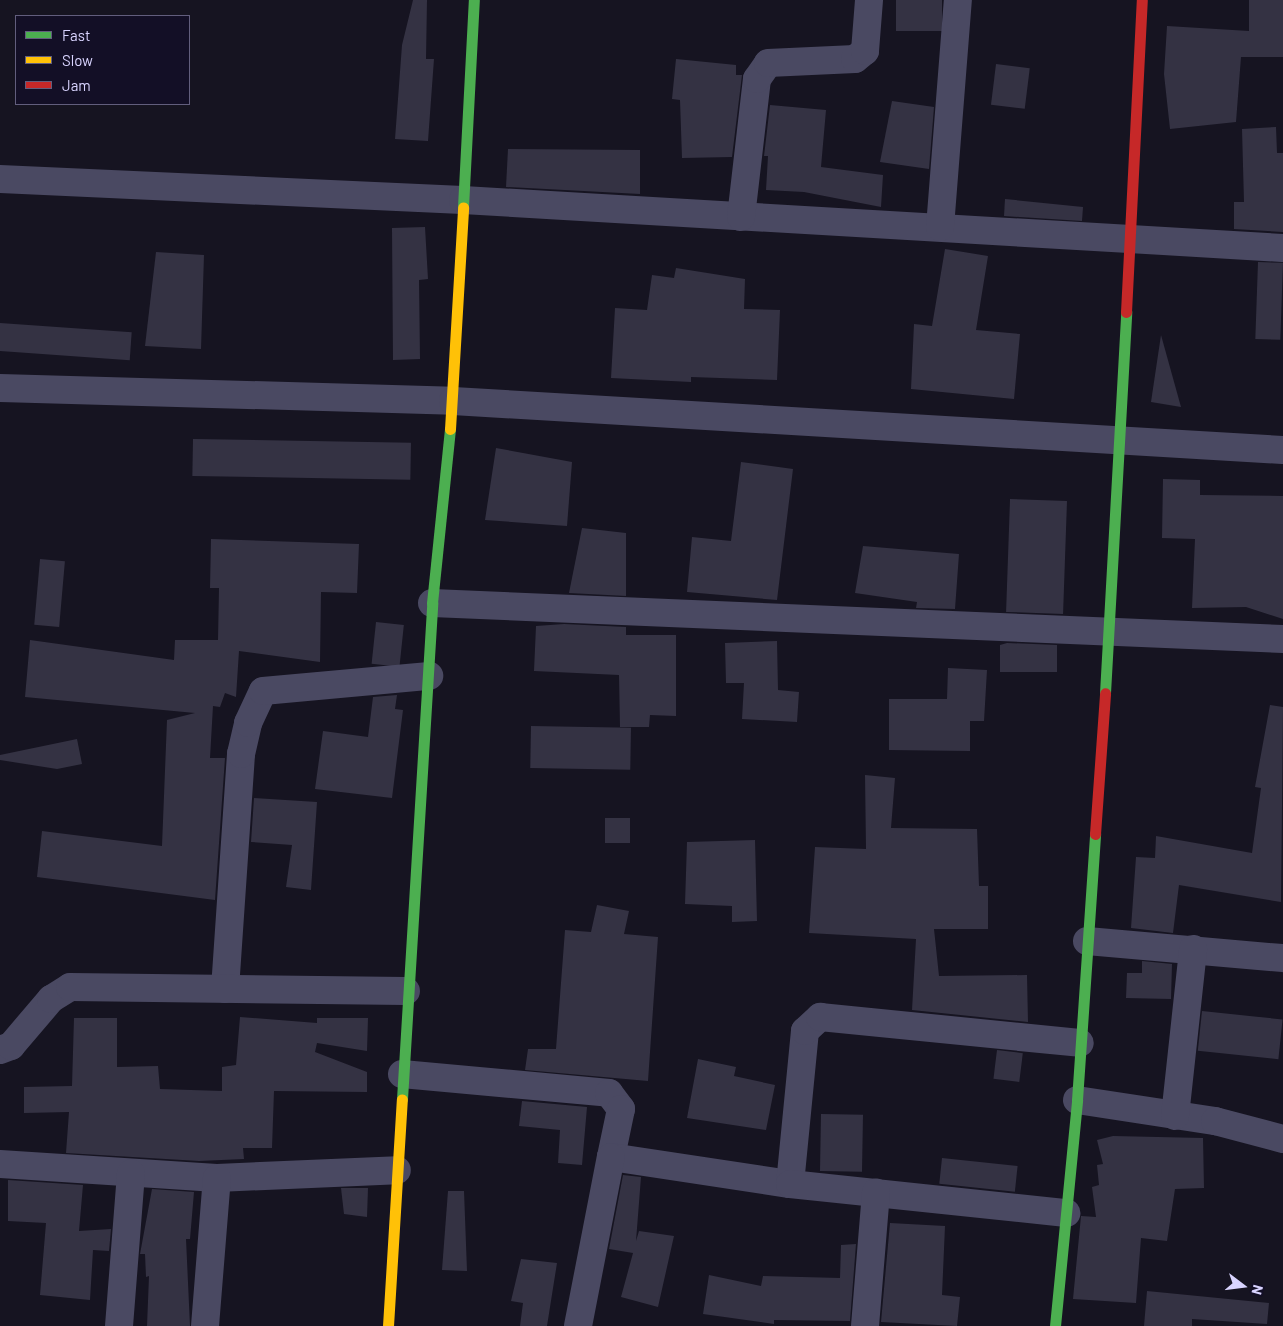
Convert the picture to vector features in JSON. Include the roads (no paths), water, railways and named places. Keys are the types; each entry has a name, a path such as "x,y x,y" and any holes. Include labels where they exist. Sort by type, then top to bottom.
{"street":[{"path":"388,1326 398,1170 406,991 429,676 432,603 453,401 474,0"},
{"path":"741,217 757,79 768,63 855,59 865,51 869,0"},
{"path":"940,227 958,0"},
{"path":"1056,1326 1077,1100 1109,630 1142,0"},
{"path":"0,179 463,200 741,217 1131,236 1283,248"},
{"path":"0,388 453,401 1283,450"},
{"path":"432,603 1109,630 1283,639"},
{"path":"225,989 241,754 248,723 263,691 429,676"},
{"path":"1087,940 1283,958"},
{"path":"1175,1116 1193,949"},
{"path":"0,1050 11,1046 51,999 70,987 406,991"},
{"path":"790,1184 805,1031 820,1017 1080,1043"},
{"path":"402,1074 609,1092 621,1109 578,1326"},
{"path":"1077,1100 1215,1121 1283,1139"},
{"path":"611,1157 790,1184 1066,1213"},
{"path":"0,1164 217,1178 398,1170"},
{"path":"119,1326 131,1173"},
{"path":"205,1326 217,1178"},
{"path":"865,1326 876,1192"}]}
